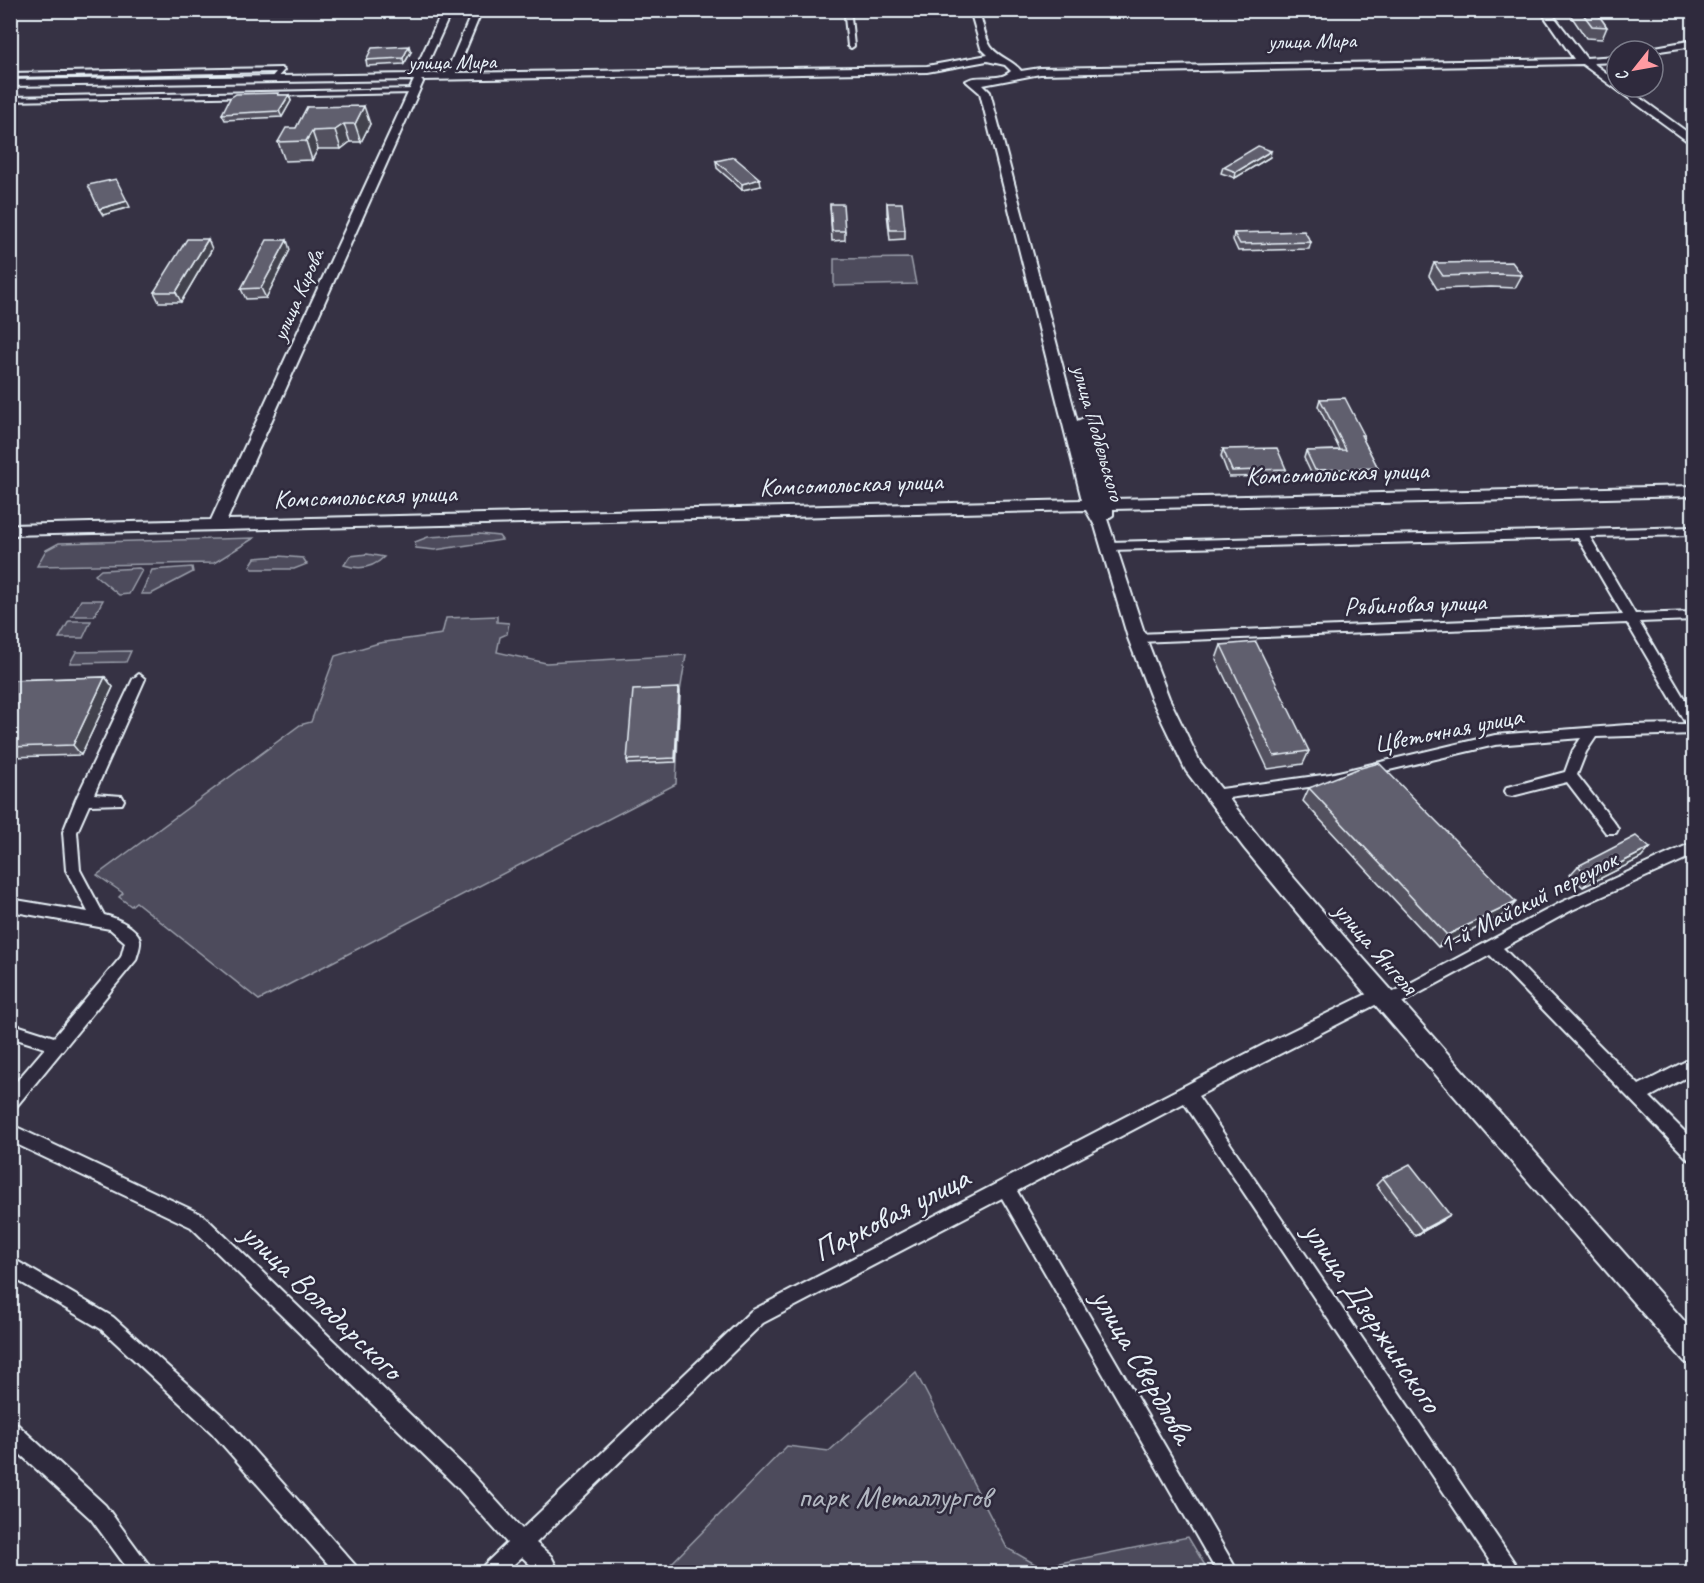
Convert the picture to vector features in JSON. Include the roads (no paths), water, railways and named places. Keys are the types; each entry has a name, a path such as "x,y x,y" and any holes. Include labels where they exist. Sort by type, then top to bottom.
{"main road":[{"name":"улица Кирова","path":"448,10 447,47 450,76"},
{"name":"улица Кирова","path":"216,526 416,83 478,10"},
{"path":"961,72 972,56 974,48 963,10"},
{"path":"974,10 986,48 1016,71 1009,78"},
{"path":"1544,10 1581,60 1694,143"},
{"path":"1665,47 1694,43"},
{"path":"1665,53 1694,49"},
{"name":"улица Мира","path":"961,72 981,58 1038,66 1581,60 1605,55"},
{"name":"улица Мира","path":"416,83 450,76 566,77 894,72 961,72 1009,78 1050,70 1605,59"},
{"name":"улица Подбельского","path":"961,72 986,92 1070,392"},
{"name":"улица Мира","path":"10,83 274,79 416,83 566,77"},
{"name":"улица Подбельского","path":"1009,78 998,87 997,92 1106,536"},
{"name":"улица Мира","path":"10,88 358,80"},
{"name":"Комсомольская улица","path":"10,530 1694,491"},
{"name":"улица Янгеля","path":"1106,536 1137,638 1174,732 1193,766 1214,795 1383,999 1694,1353"}],"street":[{"path":"848,17 850,46"},
{"path":"10,75 281,70 274,79"},
{"path":"10,99 416,83"},
{"path":"1106,536 1582,534 1694,531"},
{"path":"1582,534 1628,618 1694,728"},
{"name":"Рябиновая улица","path":"1137,638 1694,616"},
{"path":"98,918 73,870 70,832 83,799 140,678"},
{"name":"Цветочная улица","path":"1214,795 1330,779 1496,740 1593,732 1694,728"},
{"path":"1570,776 1580,750 1593,732"},
{"path":"1512,791 1570,776"},
{"path":"1570,776 1611,829"},
{"path":"83,799 117,800"},
{"name":"1-й Майский переулок","path":"1383,999 1567,906 1694,848"},
{"path":"10,905 114,922 134,940 128,960 10,1102"},
{"path":"1491,946 1694,1153"},
{"name":"Парковая улица","path":"491,1572 757,1317 1187,1094 1383,999"},
{"path":"10,1030 57,1045"},
{"path":"1637,1095 1694,1064"},
{"name":"улица Дзержинского","path":"1187,1094 1509,1572"},
{"name":"улица Володарского","path":"10,1131 197,1221 465,1481 520,1542 544,1563 549,1572"},
{"name":"улица Свердлова","path":"1006,1189 1228,1572"},
{"path":"10,1266 107,1323 219,1426 348,1572"},
{"path":"10,1431 98,1512 142,1572"}],"park label":[{"name":"парк Металлургов","path":"894,1496"}]}
